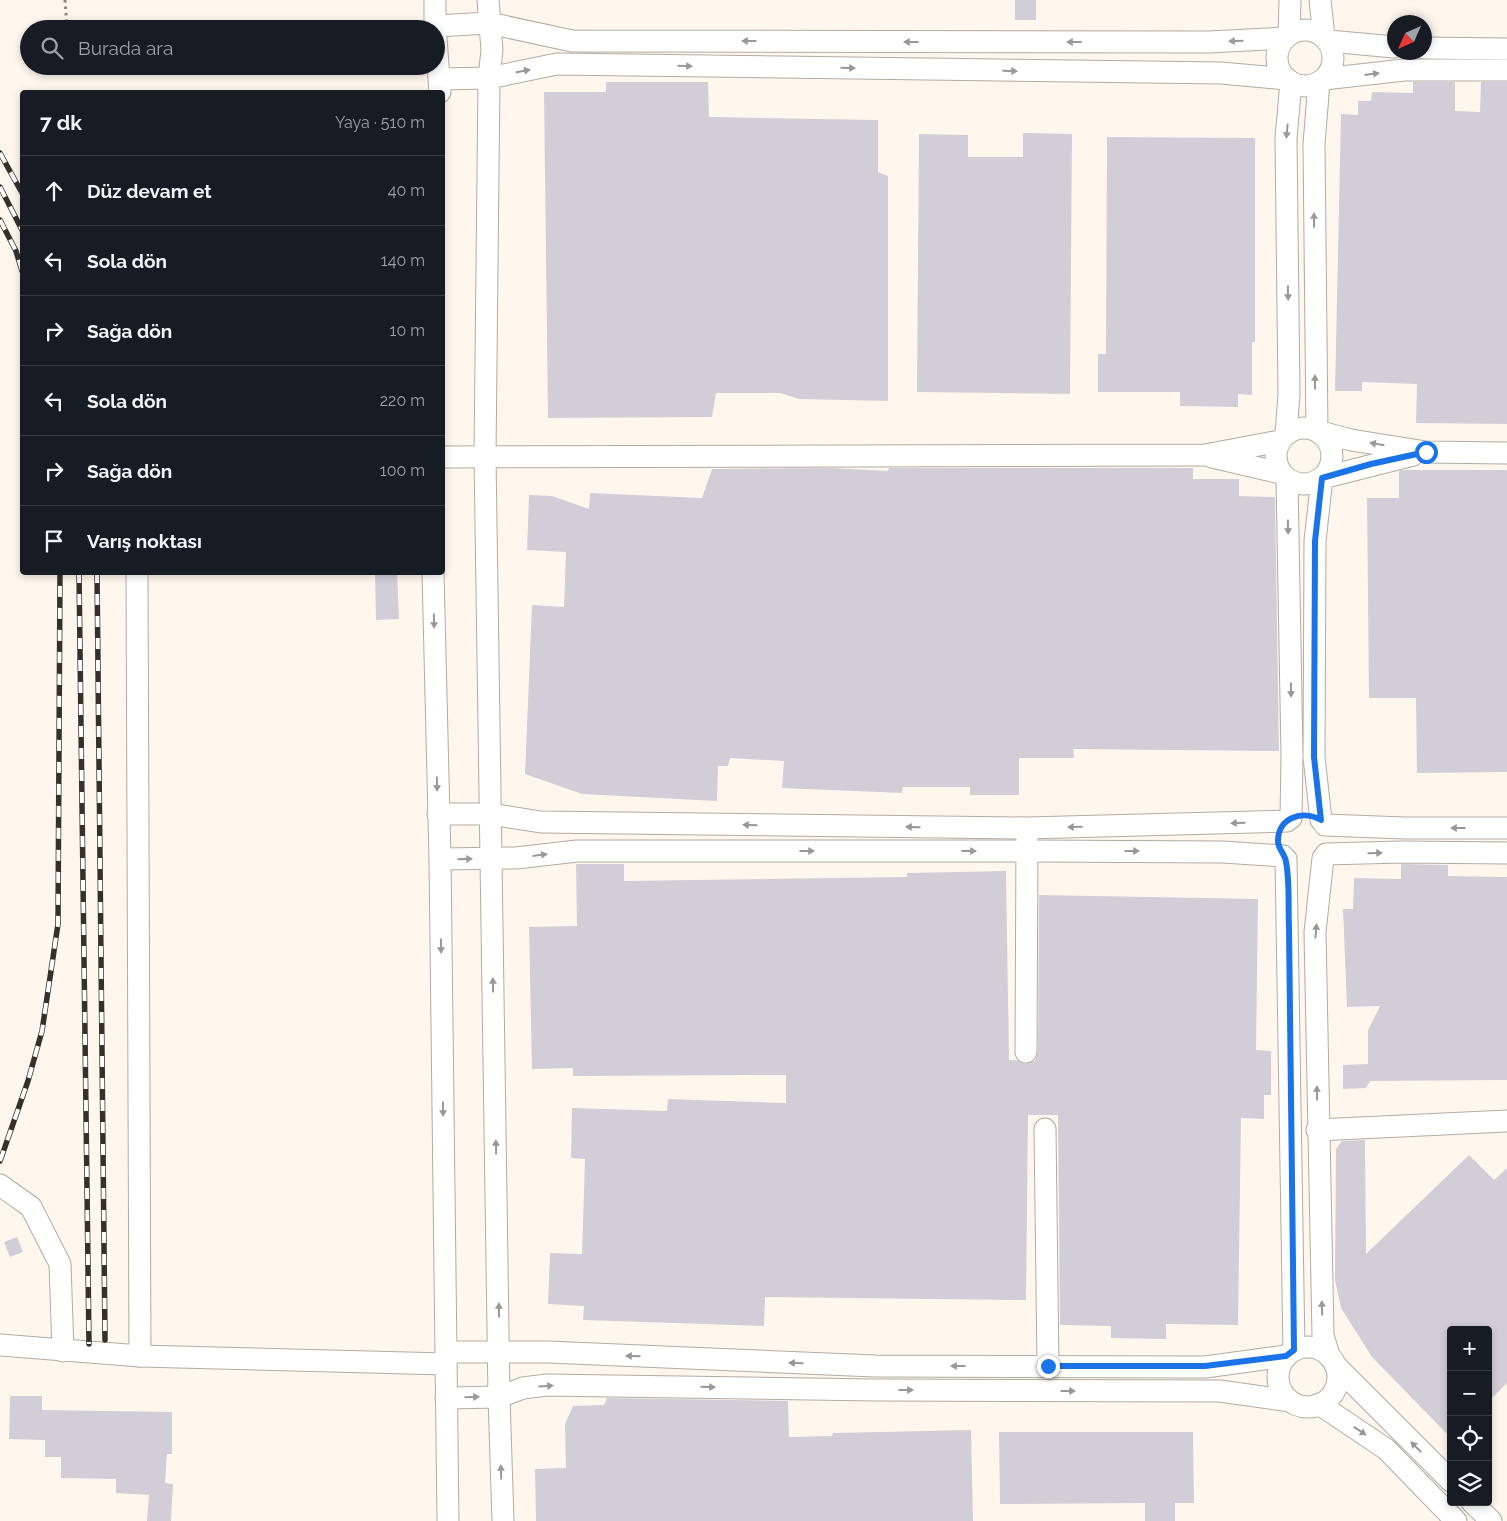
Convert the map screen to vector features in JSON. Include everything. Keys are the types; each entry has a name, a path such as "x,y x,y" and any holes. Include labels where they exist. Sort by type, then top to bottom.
{"street":[{"path":"435,0 436,20"},
{"path":"488,0 492,50 489,78 485,456 499,1397 503,1521"},
{"path":"1290,0 1287,36 1278,51 1277,59 1282,73 1289,80 1286,138 1288,394 1283,437 1275,458 1284,476 1292,755 1289,820 1282,827 1278,841 1285,857 1289,928 1290,1353 1278,1375 1279,1385 1290,1401"},
{"path":"446,1398 499,1397 523,1388 547,1385 875,1390 1220,1391 1290,1401 1300,1406 1319,1404 1328,1398 1335,1389 1337,1378 1323,1335 1317,1130 1315,932 1325,856 1330,842 1323,823 1314,757 1315,541 1322,478 1330,466 1332,457 1330,446 1317,431 1314,144 1321,81 1333,64 1334,55 1327,39 1320,0"},
{"path":"445,30 489,24 572,41 1209,42 1287,36 1304,29 1313,30 1327,39 1387,46"},
{"path":"1432,48 1507,48"},
{"path":"1455,48 1455,70"},
{"path":"440,86 557,64 1212,73 1289,80 1310,85 1321,81 1404,70 1507,70"},
{"path":"445,457 1205,455 1283,437 1303,428 1351,440 1426,452 1507,453"},
{"path":"1205,455 1284,476 1300,485 1308,485 1322,478 1371,464 1426,452"},
{"path":"137,575 140,1356"},
{"path":"433,575 440,860 448,1521"},
{"path":"438,814 490,814 541,822 1027,828 1289,820 1306,815 1323,823 1405,828 1507,828"},
{"path":"1026,1052 1027,828"},
{"path":"440,860 516,858 577,851 1027,850 1223,852 1285,857 1301,866 1309,866 1325,856 1402,852 1507,853"},
{"path":"1317,1130 1507,1121"},
{"path":"1045,1129 1048,1366"},
{"path":"0,1186 31,1207 60,1264 63,1351"},
{"path":"0,1345 140,1356 446,1358 499,1352 876,1366 1205,1366 1314,1348 1332,1360 1447,1477"},
{"path":"875,1390 876,1366"},
{"path":"998,1366 999,1390"},
{"path":"1319,1404 1386,1449 1456,1521"},
{"path":"1476,1506 1491,1521"}],"path":[{"path":"65,0 66,20"}],"building":[{"path":"1015,0 1036,0 1036,20 1015,20"},
{"path":"606,82 708,82 709,117 878,120 878,172 888,176 888,401 799,399 780,393 716,393 712,417 548,418 544,92 606,92"},
{"path":"1413,82 1455,82 1455,111 1480,112 1481,82 1507,82 1507,424 1416,423 1417,384 1362,382 1362,391 1335,391 1341,114 1358,115 1358,101 1371,101 1372,92 1413,93"},
{"path":"1023,133 1072,134 1070,394 917,392 919,134 968,135 968,157 1023,157"},
{"path":"1107,137 1255,138 1255,342 1252,342 1252,395 1238,394 1238,407 1180,406 1180,392 1098,392 1098,354 1106,354"},
{"path":"832,468 888,471 889,468 1193,468 1193,479 1239,479 1239,496 1275,497 1279,751 1073,749 1074,758 1019,758 1019,795 970,795 970,787 903,787 902,793 782,788 784,761 730,758 728,766 718,766 717,801 582,794 525,774 532,605 564,607 566,552 527,550 529,495 552,496 589,509 590,493 702,498 712,469"},
{"path":"1507,470 1507,772 1417,773 1416,698 1369,698 1367,498 1399,498 1399,471"},
{"path":"375,575 397,575 399,619 376,620"},
{"path":"576,864 624,864 624,881 907,877 907,873 1006,871 1009,1060 1017,1060 1025,1064 1035,1061 1038,1052 1039,895 1258,899 1256,1050 1271,1051 1271,1095 1264,1095 1264,1119 1241,1118 1238,1325 1166,1324 1166,1339 1111,1338 1111,1326 1060,1325 1058,1115 1028,1115 1026,1300 765,1297 764,1326 583,1320 584,1306 548,1304 550,1253 582,1254 585,1159 571,1158 572,1108 667,1111 668,1099 786,1103 786,1075 573,1076 573,1068 532,1069 529,927 577,926"},
{"path":"1401,864 1448,865 1448,876 1507,877 1507,1080 1370,1081 1366,1088 1343,1089 1343,1065 1368,1064 1368,1030 1380,1006 1347,1007 1343,909 1353,909 1354,878 1401,879"},
{"path":"1365,1140 1366,1254 1469,1155 1494,1180 1507,1168 1507,1383 1492,1398 1492,1326 1447,1326 1447,1434 1372,1357 1341,1308 1335,1280 1336,1149 1342,1141"},
{"path":"17,1237 23,1252 10,1257 4,1242"},
{"path":"10,1396 42,1396 42,1410 172,1412 172,1454 167,1454 165,1483 173,1484 171,1521 147,1521 149,1495 116,1493 116,1479 61,1478 61,1457 45,1457 45,1440 9,1439"},
{"path":"607,1398 788,1401 789,1437 832,1436 833,1433 971,1430 973,1521 536,1521 535,1469 566,1468 565,1424 573,1406 604,1405"},
{"path":"999,1432 1193,1432 1194,1503 1175,1503 1175,1521 1145,1521 1145,1503 1000,1504"}],"railway":[{"path":"0,153 20,189"},
{"path":"0,187 20,226"},
{"path":"0,220 16,251 20,264"},
{"path":"0,1161 28,1081 42,1031 58,924 60,575"},
{"path":"79,575 89,1344"},
{"path":"97,575 105,1340"}],"route":[{"path":"1048,1366 1205,1366 1286,1356 1294,1350 1289,928 1286,859 1283,856 1278,841 1282,827 1291,818 1298,815 1306,815 1314,816 1321,820 1314,757 1315,541 1322,478 1371,464 1426,452"}]}
